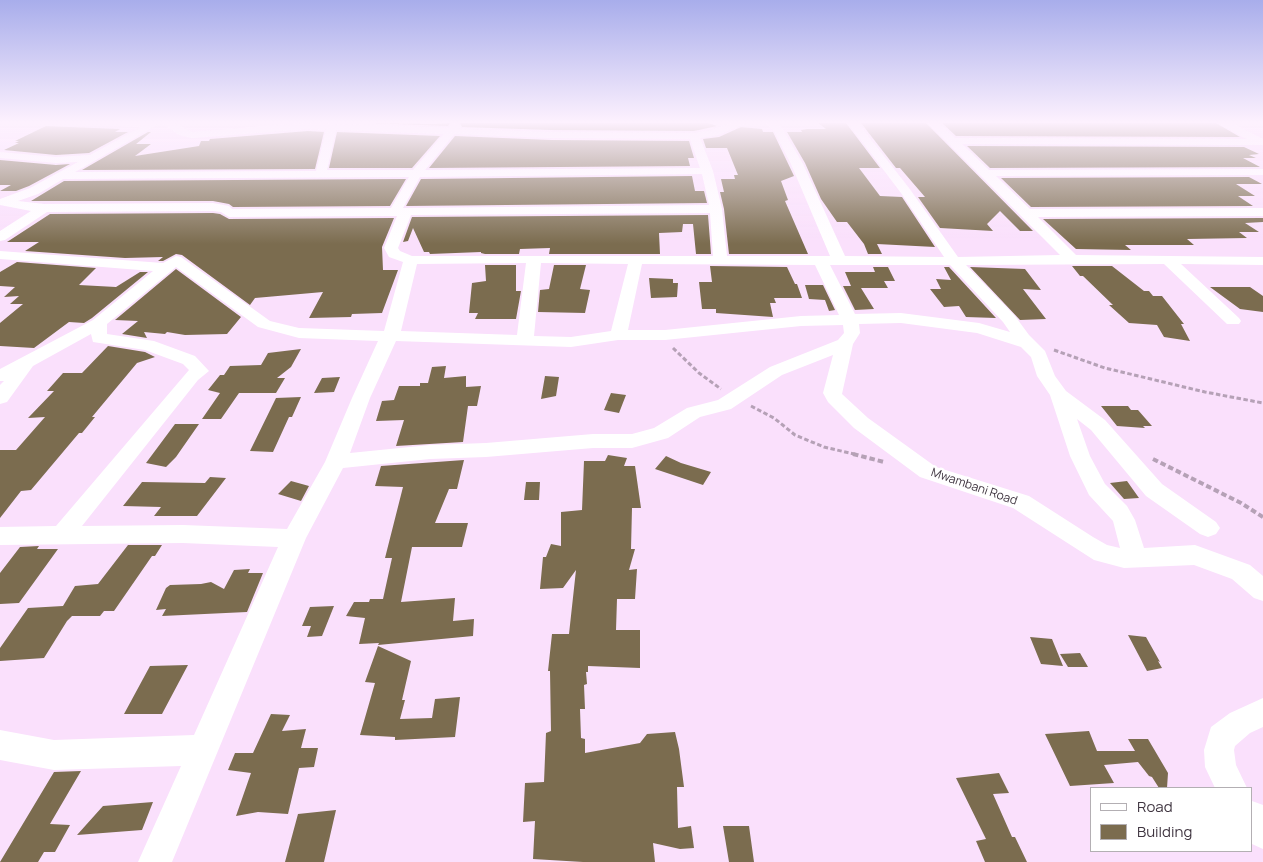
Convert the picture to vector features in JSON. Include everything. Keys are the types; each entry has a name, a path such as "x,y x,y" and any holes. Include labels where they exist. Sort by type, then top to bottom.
{"street":[{"path":"68,163 78,166"},
{"path":"3,202 34,191 84,163"},
{"path":"321,173 323,163"},
{"path":"424,163 417,172 400,213 391,248 394,254 411,260 534,258 636,260 954,261 1072,259 1263,261"},
{"path":"704,163 716,209 720,259"},
{"path":"797,163 824,222 839,260"},
{"path":"884,163 954,261 1009,319 1033,351 1046,376 1059,394 1098,425 1154,490 1208,528"},
{"path":"975,163 1072,259"},
{"path":"62,176 707,171"},
{"path":"986,173 1263,172"},
{"path":"3,202 44,208 213,207 225,209 230,213 716,209"},
{"path":"0,237 44,208"},
{"path":"1027,213 1263,212"},
{"path":"0,255 166,268"},
{"path":"525,340 534,258"},
{"path":"0,376 99,323 176,260 264,324 299,333 326,335 386,346 525,340 570,342 618,335 665,335 742,325 849,330 901,318 979,328 1033,351"},
{"path":"155,862 294,538 336,462 360,398 386,346 411,260"},
{"path":"618,335 627,304 636,260"},
{"path":"820,260 849,330"},
{"path":"1169,261 1233,321"},
{"path":"62,535 192,376 200,371 189,360 148,345 99,338 99,323"},
{"path":"336,462 430,452 592,441 632,441 661,433 694,412 724,405 776,371 849,330"},
{"name":"Mwambani Road","path":"849,330 832,393 861,423 928,472 1021,502 1102,553 1119,558 1195,555 1241,572 1263,591"},
{"path":"0,398 25,364"},
{"path":"1059,394 1080,456 1097,489 1124,520 1136,558"},
{"path":"0,536 182,534 294,538"},
{"path":"1231,787 1221,767 1219,750 1222,738 1240,723 1263,712"},
{"path":"0,745 54,755 130,750 203,750"},
{"path":"1253,818 1263,832"}],"path":[{"path":"672,347 699,373 736,398 774,418 795,435 824,448 890,463"},
{"path":"1033,351 1263,403"},
{"path":"1145,456 1240,503 1263,517"}],"building":[{"path":"0,163 70,164 16,191 0,191 11,185 0,185"},
{"path":"94,163 316,163 315,169 82,170"},
{"path":"330,163 416,163 412,168 329,168"},
{"path":"433,163 689,163 690,166 429,168"},
{"path":"733,163 788,163 794,176 781,181 788,200 785,201 808,254 729,254 724,209 720,192 724,192 721,179 735,179 734,175 738,175"},
{"path":"805,163 876,163 880,168 859,168 880,196 902,197 935,247 877,244 882,254 868,254 864,244 847,222 837,222 821,199"},
{"path":"892,163 966,163 1033,231 1020,231 1000,211 987,224 993,231 940,228 918,197 925,197 900,168 896,168"},
{"path":"985,163 1253,163 1260,167 990,168"},
{"path":"692,176 695,191 704,191 707,203 406,206 421,179"},
{"path":"1249,177 1262,184 1236,184 1255,196 1238,196 1253,206 1031,207 1001,178"},
{"path":"406,179 390,206 233,207 229,204 213,201 31,201 64,181"},
{"path":"50,214 220,214 229,219 394,218 382,247 383,270 398,270 382,313 352,314 351,317 309,318 323,292 255,298 250,305 182,255 176,254 163,261 158,261 163,257 125,258 25,251 39,242 7,242"},
{"path":"708,215 711,254 696,254 693,224 683,224 682,232 659,233 660,254 549,254 550,248 520,249 519,254 485,254 481,252 430,254 429,252 424,252 413,228 408,241 403,242 412,217"},
{"path":"1263,218 1263,222 1245,223 1259,232 1239,232 1247,238 1187,239 1194,245 1125,245 1131,250 1076,249 1043,219"},
{"path":"17,262 96,268 79,285 116,287 140,272 148,272 92,318 84,323 69,322 34,348 0,346 0,323 23,304 10,304 19,296 4,297 15,287 0,286 0,272"},
{"path":"485,265 516,265 516,291 521,291 516,319 475,319 478,313 469,313 472,283 486,281"},
{"path":"554,265 586,265 580,289 590,290 585,313 538,312 540,290 549,289"},
{"path":"710,266 787,267 795,284 797,284 802,298 774,298 776,303 770,303 773,317 716,313 716,309 702,309 699,282 712,282"},
{"path":"1072,266 1112,266 1144,291 1149,291 1153,296 1162,296 1184,324 1181,324 1190,341 1164,337 1157,325 1129,323"},
{"path":"873,267 888,267 895,281 884,281 888,288 861,288 874,309 855,310 843,286 851,286 845,272 875,272"},
{"path":"944,267 949,267 996,318 966,317 959,306 944,307 930,289 941,289 936,279 951,280"},
{"path":"970,267 1025,269 1041,290 1023,289 1046,319 1020,320"},
{"path":"176,269 241,317 227,334 185,335 167,332 165,334 144,332 147,338 122,334 138,321 115,320"},
{"path":"649,278 673,279 673,283 678,283 677,297 651,298"},
{"path":"805,285 823,285 835,310 829,311 825,300 809,299"},
{"path":"1210,287 1250,287 1263,296 1263,312 1240,309"},
{"path":"108,346 145,352 155,357 137,363 92,417 95,417 82,433 79,433 31,490 21,491 0,518 0,450 16,450 45,417 28,418 54,391 47,391 63,373 82,373"},
{"path":"301,349 291,367 277,378 285,378 276,393 239,393 221,419 202,419 220,393 208,390 220,375 224,375 230,366 261,365 268,353"},
{"path":"446,366 444,378 466,376 466,387 481,386 477,406 468,406 463,442 396,446 404,420 376,421 382,401 394,400 399,386 420,386 420,383 428,383 432,367"},
{"path":"545,376 559,377 556,396 541,399"},
{"path":"340,377 334,392 314,393 322,378"},
{"path":"611,393 626,395 619,413 604,410"},
{"path":"301,397 292,417 289,417 273,452 250,451 276,398"},
{"path":"1101,406 1128,406 1131,410 1138,410 1152,426 1143,426 1145,428 1117,426"},
{"path":"175,424 199,424 176,457 166,467 146,463"},
{"path":"608,455 627,458 624,466 635,466 641,508 632,508 631,549 635,549 629,570 637,569 635,599 617,599 616,630 640,630 640,668 588,666 588,672 586,672 587,684 584,685 585,709 580,709 581,738 585,739 585,753 640,743 647,734 675,732 684,787 677,787 678,828 691,826 694,848 680,849 653,843 655,862 583,862 533,859 535,821 523,822 525,783 544,782 546,733 551,731 550,671 548,671 552,634 569,634 576,570 563,588 540,589 543,557 546,557 551,544 561,546 561,512 582,510 584,461 605,461"},
{"path":"666,456 681,463 711,472 703,485 655,469"},
{"path":"464,460 457,489 449,489 435,523 468,523 462,547 412,547 401,602 455,598 453,621 474,619 473,636 378,645 379,643 359,644 365,618 346,616 354,602 369,602 370,599 383,599 392,558 385,558 403,487 375,486 381,466"},
{"path":"210,477 226,478 197,516 154,516 161,507 123,506 142,482 205,483"},
{"path":"291,481 309,486 301,501 278,494"},
{"path":"1127,481 1139,498 1124,499 1110,483"},
{"path":"526,482 540,482 539,500 524,500"},
{"path":"128,545 162,545 155,556 152,556 114,611 104,611 100,616 72,616 44,658 0,661 0,648 28,608 63,606 75,586 98,584"},
{"path":"39,546 37,549 58,549 19,603 0,604 0,573 20,547"},
{"path":"250,569 248,573 263,573 247,612 162,616 166,609 156,610 166,588 170,585 211,582 224,589 234,570"},
{"path":"334,606 322,636 307,637 311,626 302,626 310,607"},
{"path":"1128,635 1146,637 1162,668 1147,671"},
{"path":"1030,637 1052,639 1063,666 1041,664"},
{"path":"378,646 411,661 402,700 405,700 400,719 432,718 435,699 460,697 455,737 395,740 395,737 360,735 375,683 365,682"},
{"path":"1080,653 1088,667 1068,667 1060,654"},
{"path":"188,665 162,714 124,714 150,666"},
{"path":"271,714 290,715 282,731 306,729 301,748 318,748 314,767 299,768 288,814 258,812 236,816 251,773 228,770 235,753 253,753"},
{"path":"1089,731 1097,751 1135,751 1128,739 1148,739 1168,773 1167,787 1158,787 1138,762 1104,765 1114,783 1070,786 1045,734"},
{"path":"81,771 50,824 70,825 55,852 44,852 38,862 0,862 54,772"},
{"path":"999,773 1009,793 993,794 1012,837 1015,837 1027,862 985,862 976,841 986,839 956,778"},
{"path":"153,802 142,830 77,835 103,806"},
{"path":"336,810 324,862 285,862 298,814"},
{"path":"723,826 749,826 754,862 729,862"}]}
